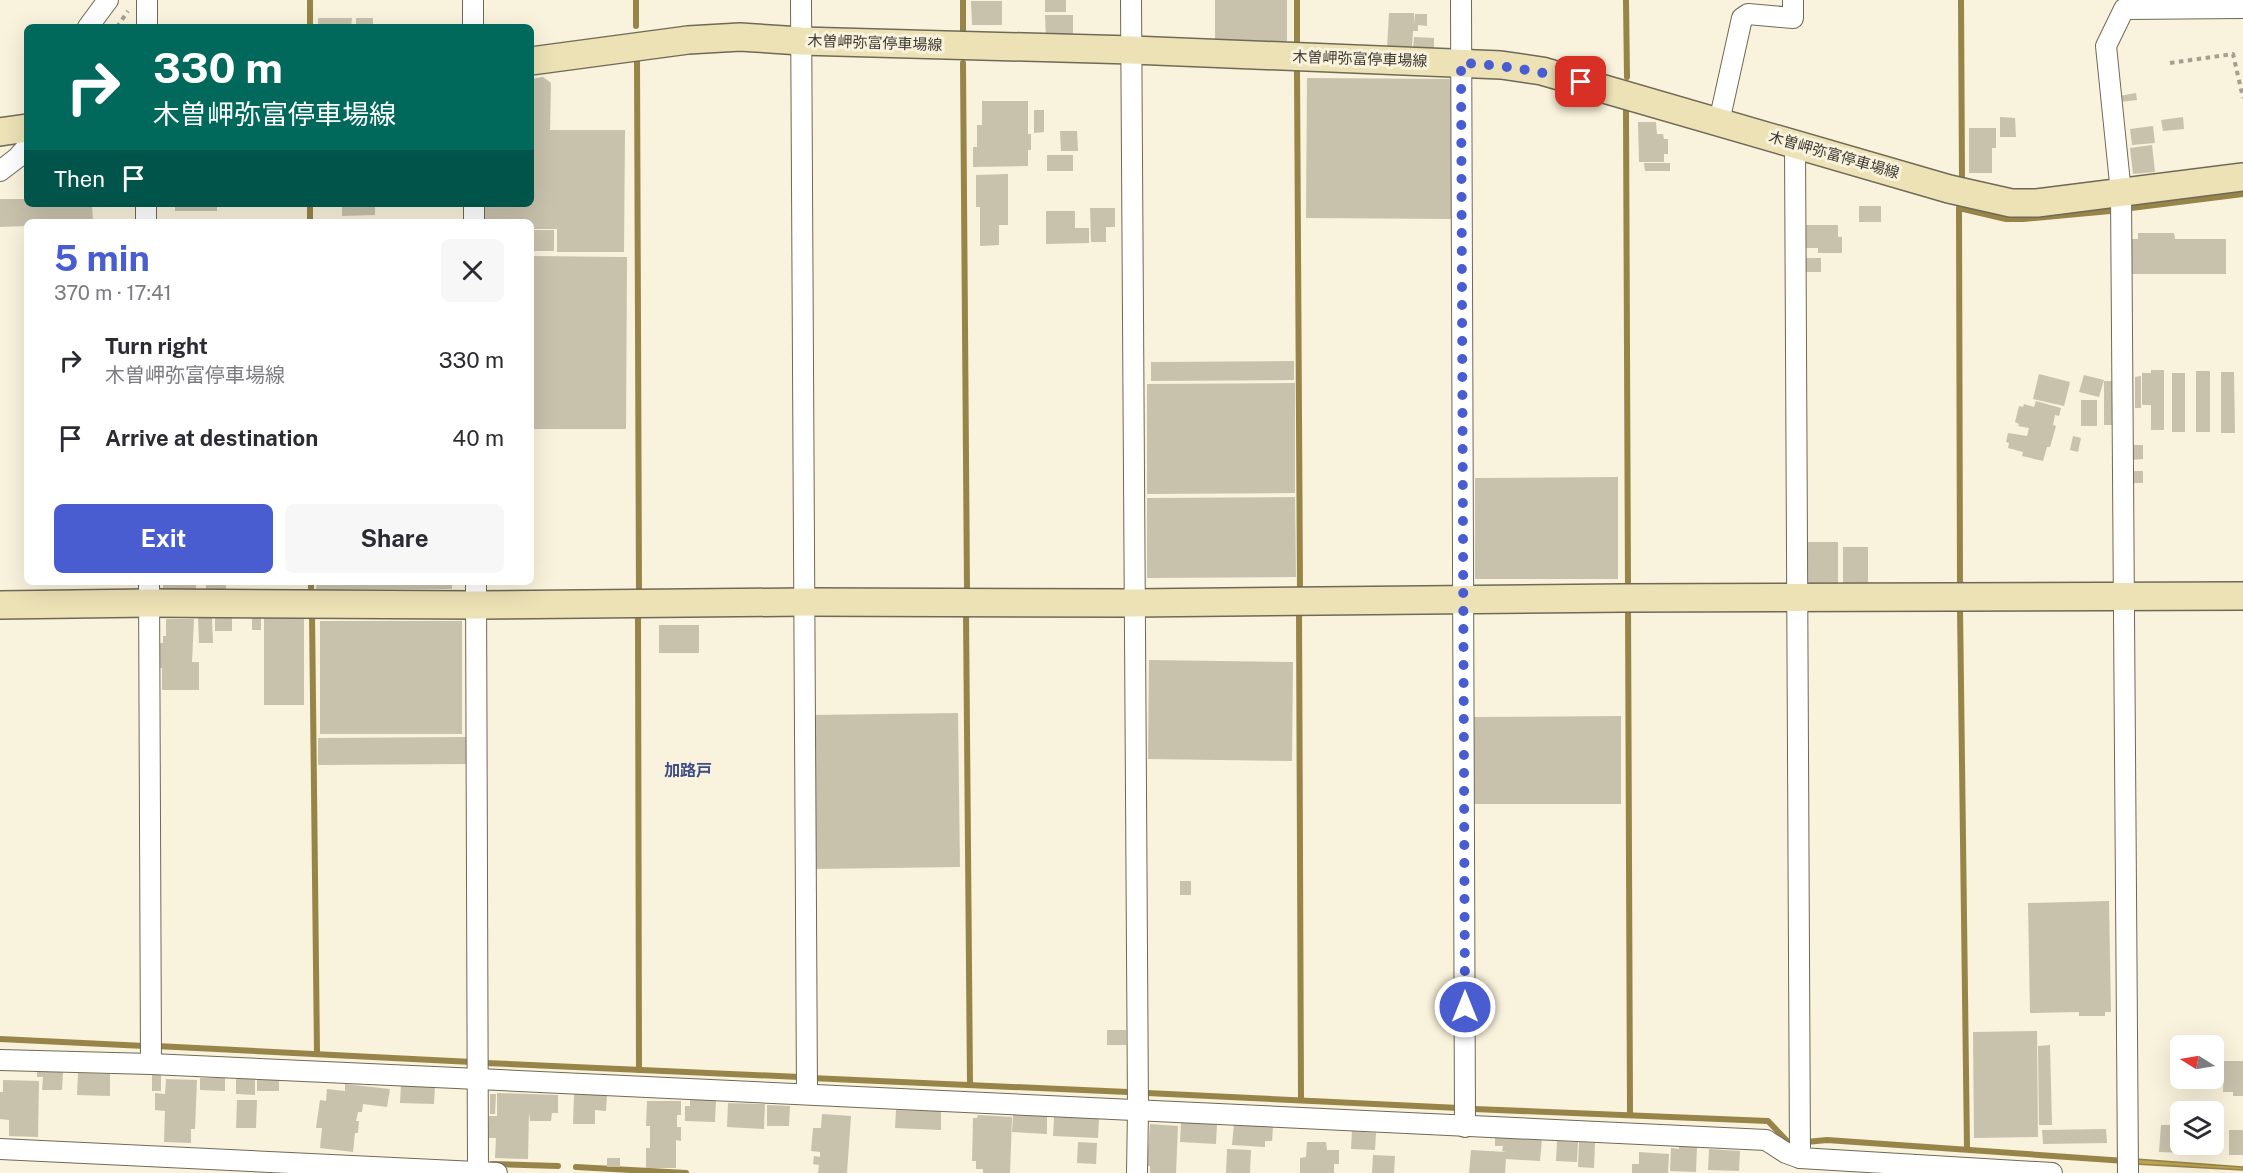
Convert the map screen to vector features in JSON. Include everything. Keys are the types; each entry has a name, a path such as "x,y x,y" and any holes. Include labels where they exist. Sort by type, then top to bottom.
{"street":[{"path":"90,24 108,0"},
{"path":"147,0 147,24"},
{"path":"473,0 473,24"},
{"path":"801,0 807,1094"},
{"path":"1131,0 1137,1173"},
{"path":"1461,0 1465,1126"},
{"path":"1719,122 1742,18 1748,14 1793,18 1793,0"},
{"path":"2128,1165 2121,193 2106,46 2124,4 2243,8"},
{"name":"木曽岬弥富停車場線","path":"534,61 688,40 740,38 1501,65 1542,71 1949,189 2011,203 2037,203 2243,177"},
{"path":"0,171 17,158 19,130"},
{"path":"1795,144 1800,1158"},
{"path":"0,605 149,593 476,594 804,602 1134,603 1464,599 2243,596"},
{"path":"149,593 151,1064"},
{"path":"0,1149 488,1173 478,1079 476,594"},
{"path":"0,1060 151,1064 1766,1140 1786,1153 1800,1158 2052,1173"}],"path":[{"path":"2170,63 2233,54 2243,98"}],"shaded area":[{"path":"2135,1159 2243,1167 2243,1170 2135,1164"}],"building":[{"path":"1045,0 1066,0 1066,12 1045,12"},
{"path":"1215,0 1287,0 1287,41 1215,42"},
{"path":"971,1 1002,1 1002,25 972,25"},
{"path":"1389,13 1414,13 1414,26 1415,14 1427,14 1427,26 1418,25 1418,31 1413,31 1412,49 1387,48"},
{"path":"1045,15 1073,15 1073,39 1046,39"},
{"path":"318,18 352,18 351,24 318,24"},
{"path":"356,18 373,18 373,24 356,24"},
{"path":"1414,37 1434,38 1434,50 1413,49"},
{"path":"543,77 551,83 550,130 625,130 624,252 557,252 557,229 534,229 534,219 483,219 483,207 534,207 534,78"},
{"path":"1307,78 1453,79 1452,219 1306,218"},
{"path":"2136,93 2137,100 2120,102 2119,96"},
{"path":"982,101 1028,101 1028,134 1031,134 1031,150 1028,150 1028,166 973,167 973,147 977,147 977,125 982,125"},
{"path":"1034,110 1044,110 1044,132 1034,133"},
{"path":"2000,117 2015,118 2016,137 2000,137"},
{"path":"2183,117 2184,129 2163,131 2161,120"},
{"path":"1638,122 1656,122 1657,134 1663,134 1664,139 1668,139 1668,154 1664,154 1664,162 1639,162"},
{"path":"2153,126 2155,143 2132,145 2130,129"},
{"path":"1969,128 1996,128 1996,148 1992,148 1992,173 1969,173"},
{"path":"1060,131 1077,131 1078,151 1061,151"},
{"path":"2152,145 2155,172 2133,174 2130,148"},
{"path":"1047,155 1073,155 1073,171 1047,171"},
{"path":"1644,163 1670,163 1670,171 1645,171"},
{"path":"1008,174 1008,225 999,225 999,245 980,246 980,207 976,207 976,175"},
{"path":"0,199 24,199 24,207 92,207 93,219 24,219 24,226 0,227"},
{"path":"1859,206 1881,206 1881,222 1859,222"},
{"path":"175,207 217,207 217,211 175,211"},
{"path":"342,207 375,207 375,215 342,216"},
{"path":"1090,208 1115,208 1115,227 1106,227 1106,242 1091,242"},
{"path":"1046,211 1075,211 1075,228 1089,228 1089,243 1046,244"},
{"path":"1803,225 1838,225 1838,237 1842,237 1842,253 1818,253 1818,248 1803,248"},
{"path":"534,230 554,230 554,251 534,251"},
{"path":"2138,233 2174,233 2175,239 2226,239 2226,274 2131,274 2132,239 2138,239"},
{"path":"534,256 627,257 626,429 534,429"},
{"path":"1802,258 1821,258 1821,272 1802,272"},
{"path":"1294,361 1294,380 1151,381 1151,362"},
{"path":"2151,370 2164,370 2164,430 2151,430 2151,405 2142,405 2142,373 2151,373"},
{"path":"2196,371 2210,371 2210,432 2196,432"},
{"path":"2221,372 2234,372 2235,433 2221,433"},
{"path":"2172,373 2185,373 2185,432 2172,432"},
{"path":"2039,374 2070,382 2064,406 2033,399"},
{"path":"2084,375 2104,380 2099,397 2079,392"},
{"path":"2141,376 2141,408 2135,408 2135,377"},
{"path":"2104,381 2113,381 2113,425 2104,425"},
{"path":"1295,383 1295,493 1147,494 1147,384"},
{"path":"2081,400 2097,400 2097,426 2081,426"},
{"path":"2036,401 2061,408 2059,416 2055,415 2053,425 2056,426 2043,461 2022,456 2023,452 2008,448 2009,443 2006,442 2008,433 2027,436 2029,428 2018,426 2019,424 2015,422 2019,406 2023,407 2024,404 2034,407"},
{"path":"2073,436 2081,438 2078,452 2070,450"},
{"path":"2131,445 2143,445 2143,459 2131,460"},
{"path":"2132,471 2143,471 2143,483 2132,483"},
{"path":"1618,477 1618,579 1475,579 1475,478"},
{"path":"1295,497 1296,577 1147,578 1147,498"},
{"path":"1803,542 1838,542 1838,585 1808,585 1808,577 1803,577"},
{"path":"1843,547 1868,547 1868,586 1843,583"},
{"path":"163,585 196,585 196,591 163,591"},
{"path":"206,585 226,585 226,589 206,589"},
{"path":"317,585 452,585 452,589 316,589"},
{"path":"252,617 261,617 261,630 252,630"},
{"path":"264,617 304,617 304,705 264,705"},
{"path":"198,618 212,618 213,643 199,643"},
{"path":"215,618 232,618 232,631 215,631"},
{"path":"166,619 194,619 192,662 199,662 199,690 162,690 159,643 163,643 163,636 166,636"},
{"path":"320,621 462,621 462,734 320,734"},
{"path":"659,625 699,625 699,653 659,653"},
{"path":"1149,660 1293,662 1292,761 1148,759"},
{"path":"958,713 960,867 813,869 811,715"},
{"path":"1621,716 1621,804 1474,804 1474,717"},
{"path":"467,737 467,764 318,765 318,738"},
{"path":"1180,881 1191,881 1191,895 1180,895"},
{"path":"2109,901 2111,1012 2105,1012 2105,1016 2079,1016 2079,1012 2030,1013 2028,903"},
{"path":"1107,1030 1126,1030 1126,1045 1107,1045"},
{"path":"2037,1031 2038,1137 1974,1138 1973,1032"},
{"path":"2050,1045 2052,1125 2039,1125 2038,1046"},
{"path":"2224,1061 2243,1061 2243,1096 2233,1096 2233,1092 2223,1092"},
{"path":"37,1071 63,1072 62,1090 42,1090 43,1077 37,1077"},
{"path":"78,1073 110,1074 110,1096 77,1095"},
{"path":"152,1074 161,1074 161,1091 152,1091"},
{"path":"200,1078 225,1078 225,1091 200,1090"},
{"path":"236,1078 255,1078 255,1095 236,1094"},
{"path":"166,1079 197,1080 195,1129 191,1129 191,1143 164,1142 165,1111 155,1110 155,1093 165,1094"},
{"path":"257,1079 279,1079 279,1091 257,1091"},
{"path":"3,1080 39,1081 38,1137 9,1136 9,1120 0,1119 0,1092 3,1092"},
{"path":"345,1084 390,1089 387,1107 363,1104 362,1112 358,1112 356,1121 359,1121 358,1133 355,1133 353,1152 320,1148 322,1128 316,1128 320,1100 326,1101 327,1089 345,1091"},
{"path":"401,1085 435,1086 434,1104 400,1103"},
{"path":"497,1093 558,1095 558,1113 552,1113 551,1121 530,1121 529,1112 528,1159 495,1158 496,1138 488,1138 489,1116 497,1116"},
{"path":"490,1094 496,1094 495,1114 490,1114"},
{"path":"574,1094 607,1095 606,1111 595,1110 595,1124 573,1124"},
{"path":"237,1100 257,1100 256,1128 236,1128"},
{"path":"690,1100 716,1100 715,1122 685,1121 685,1106 690,1106"},
{"path":"647,1101 681,1101 681,1115 677,1115 677,1127 681,1127 681,1141 676,1140 676,1168 646,1168 646,1148 650,1148 650,1126 646,1126"},
{"path":"728,1103 765,1104 764,1129 727,1127"},
{"path":"767,1105 790,1106 789,1126 767,1126"},
{"path":"896,1110 941,1111 941,1130 895,1128"},
{"path":"822,1114 851,1116 847,1173 818,1173 819,1165 813,1164 814,1156 820,1157 820,1152 811,1151 813,1128 821,1128"},
{"path":"978,1115 1012,1117 1010,1173 983,1173 983,1169 976,1169 976,1161 972,1161 973,1118 977,1118"},
{"path":"1013,1115 1047,1116 1047,1134 1012,1132"},
{"path":"1054,1117 1099,1118 1098,1138 1053,1136"},
{"path":"1181,1122 1217,1124 1216,1144 1180,1142"},
{"path":"1150,1124 1178,1126 1176,1173 1150,1173 1150,1166 1147,1166"},
{"path":"1234,1124 1273,1127 1272,1141 1265,1141 1265,1147 1232,1145"},
{"path":"2161,1125 2170,1125 2170,1152 2159,1152"},
{"path":"2106,1129 2107,1143 2043,1144 2042,1130"},
{"path":"2229,1130 2243,1130 2243,1155 2229,1155"},
{"path":"1352,1131 1376,1133 1375,1150 1351,1149"},
{"path":"1495,1137 1542,1139 1540,1161 1506,1159 1505,1173 1469,1173 1471,1150 1506,1152 1502,1151 1503,1146 1495,1146"},
{"path":"1557,1141 1578,1142 1577,1162 1556,1161"},
{"path":"1078,1142 1097,1143 1096,1164 1077,1163"},
{"path":"1307,1142 1326,1142 1327,1150 1339,1150 1339,1164 1334,1164 1334,1173 1300,1173 1300,1158 1306,1157"},
{"path":"1579,1142 1595,1143 1594,1168 1578,1167"},
{"path":"1679,1145 1697,1146 1696,1172 1670,1171 1671,1148 1679,1149"},
{"path":"1227,1149 1251,1150 1250,1173 1226,1173"},
{"path":"1709,1149 1740,1151 1739,1171 1708,1170"},
{"path":"1639,1152 1669,1154 1668,1173 1632,1173 1632,1164 1639,1164"},
{"path":"1373,1155 1395,1156 1394,1173 1372,1173"},
{"path":"607,1158 620,1158 620,1167 607,1167"}],"waterway":[{"path":"310,0 310,24"},
{"path":"636,0 636,26"},
{"path":"963,0 963,36"},
{"path":"1297,0 1297,47"},
{"path":"1626,0 1627,77"},
{"path":"1961,0 1962,180"},
{"path":"637,60 639,595"},
{"path":"963,63 967,590"},
{"path":"1297,72 1300,590"},
{"path":"1626,111 1628,591"},
{"path":"2131,208 2243,194"},
{"path":"310,207 310,219"},
{"path":"1960,586 1959,208 2006,219 2110,211"},
{"path":"311,585 311,591"},
{"path":"1628,604 1630,1115"},
{"path":"1960,608 1967,1149"},
{"path":"1299,611 1301,1100"},
{"path":"312,612 317,1054"},
{"path":"966,612 970,1085"},
{"path":"638,617 639,1070"},
{"path":"0,1039 145,1046"},
{"path":"156,1046 472,1062"},
{"path":"486,1063 800,1077"},
{"path":"811,1078 1128,1092"},
{"path":"1147,1093 1459,1108"},
{"path":"1474,1109 1768,1121 1787,1141 1794,1143"},
{"path":"1806,1142 1827,1140 2125,1161"},
{"path":"492,1164 558,1166"},
{"path":"576,1167 686,1173"}],"district":[{"name":"加路戸","path":"688,770"}],"route":[{"path":"1465,1007 1461,63 1501,65 1542,71 1581,82"}]}
